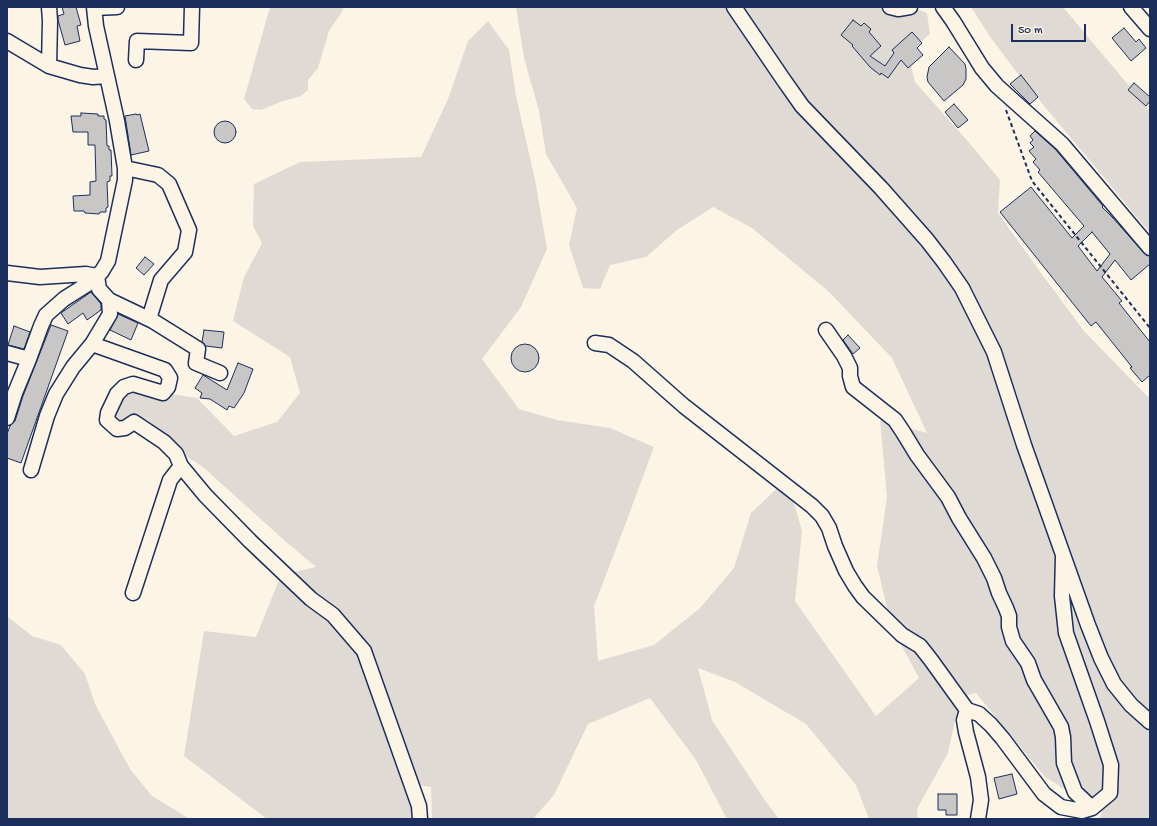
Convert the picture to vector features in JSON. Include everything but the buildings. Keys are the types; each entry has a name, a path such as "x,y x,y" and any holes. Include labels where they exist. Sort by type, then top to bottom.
{"street":[{"path":"49,7 49,66"},
{"path":"7,418 15,393 46,316 64,299 84,287 98,276 108,260 125,180 125,168 96,26 94,8 117,7"},
{"path":"136,60 137,41 191,43 192,7"},
{"path":"734,7 802,106 881,188 944,262 962,288 994,352 1024,445 1098,651 1114,684 1131,705 1150,722"},
{"path":"890,7 898,9 910,7"},
{"path":"943,7 954,14 982,68 998,86 1062,144 1150,248"},
{"path":"1131,7 1150,29"},
{"path":"7,41 49,66 80,75 92,77 107,76"},
{"path":"125,168 158,174 169,184 189,230 185,252 161,280 149,319"},
{"path":"7,273 40,277 86,274 98,276"},
{"path":"98,276 99,289 109,300 149,319 198,349 196,363 220,373"},
{"path":"31,470 47,416 56,394 73,367 92,344 110,314 109,300"},
{"path":"826,330 844,356 850,368 850,376 853,386 895,420 917,455 948,497 959,518 984,558 994,578 1009,616 1008,627 1013,641 1028,664 1039,690 1061,727 1064,763 1075,792 1087,813"},
{"path":"595,343 609,346 633,361 684,406 800,496 822,516 829,528 835,546 855,586 863,597 902,634 920,646 967,710 979,714 991,725 1044,794 1061,807 1087,813"},
{"path":"92,344 165,370 170,378 168,387 163,393 133,384 124,387 117,394 108,413 107,420 117,429 125,428 134,422 164,442 176,454 181,466 205,495 250,541 312,599 333,615 364,651 419,806 420,819"},
{"path":"7,353 29,359"},
{"path":"133,594 170,480 181,466"},
{"path":"1063,556 1062,596 1066,633 1097,720 1111,765 1110,793 1087,813"},
{"path":"967,710 964,720 978,777 981,800 978,819"}],"path":[{"path":"1005,108 1032,181 1150,328"}],"shaded area":[{"path":"270,7 343,7 343,10 329,31 318,68 308,80 308,90 301,96 280,102 261,110 252,109 244,99"},
{"path":"516,7 881,7 904,13 919,10 927,13 930,34 908,53 915,82 1000,180 998,213 1041,273 1084,331 1150,399 1150,819 1100,819 1106,796 1079,798 1045,777 976,693 960,697 948,753 917,809 918,819 869,819 856,785 806,724 735,682 698,668 712,720 764,799 779,819 727,819 696,760 650,698 588,724 554,795 533,819 432,819 431,787 412,784 416,819 267,819 184,756 204,631 256,637 281,575 316,567 203,467 183,454 148,420 138,416 124,422 113,419 122,396 132,392 161,398 171,394 197,398 234,436 277,422 300,393 290,357 233,321 244,277 262,243 253,226 254,184 300,162 421,157 448,99 468,41 488,21 509,50 516,96 535,180 547,249 521,307 482,359 519,409 557,420 610,428 654,447 594,606 598,661 654,645 700,608 734,568 751,513 787,479 802,531 795,601 876,716 919,678 892,628 877,566 887,497 880,420 927,433 892,358 829,292 752,228 713,207 677,230 646,257 610,265 600,289 583,288 569,245 577,208 546,154 539,111 524,58"},
{"path":"971,7 1063,7 1150,111 1150,233 1021,78 991,38"},
{"path":"7,616 32,636 61,645 85,674 95,704 130,769 152,796 190,819 7,819"}]}
